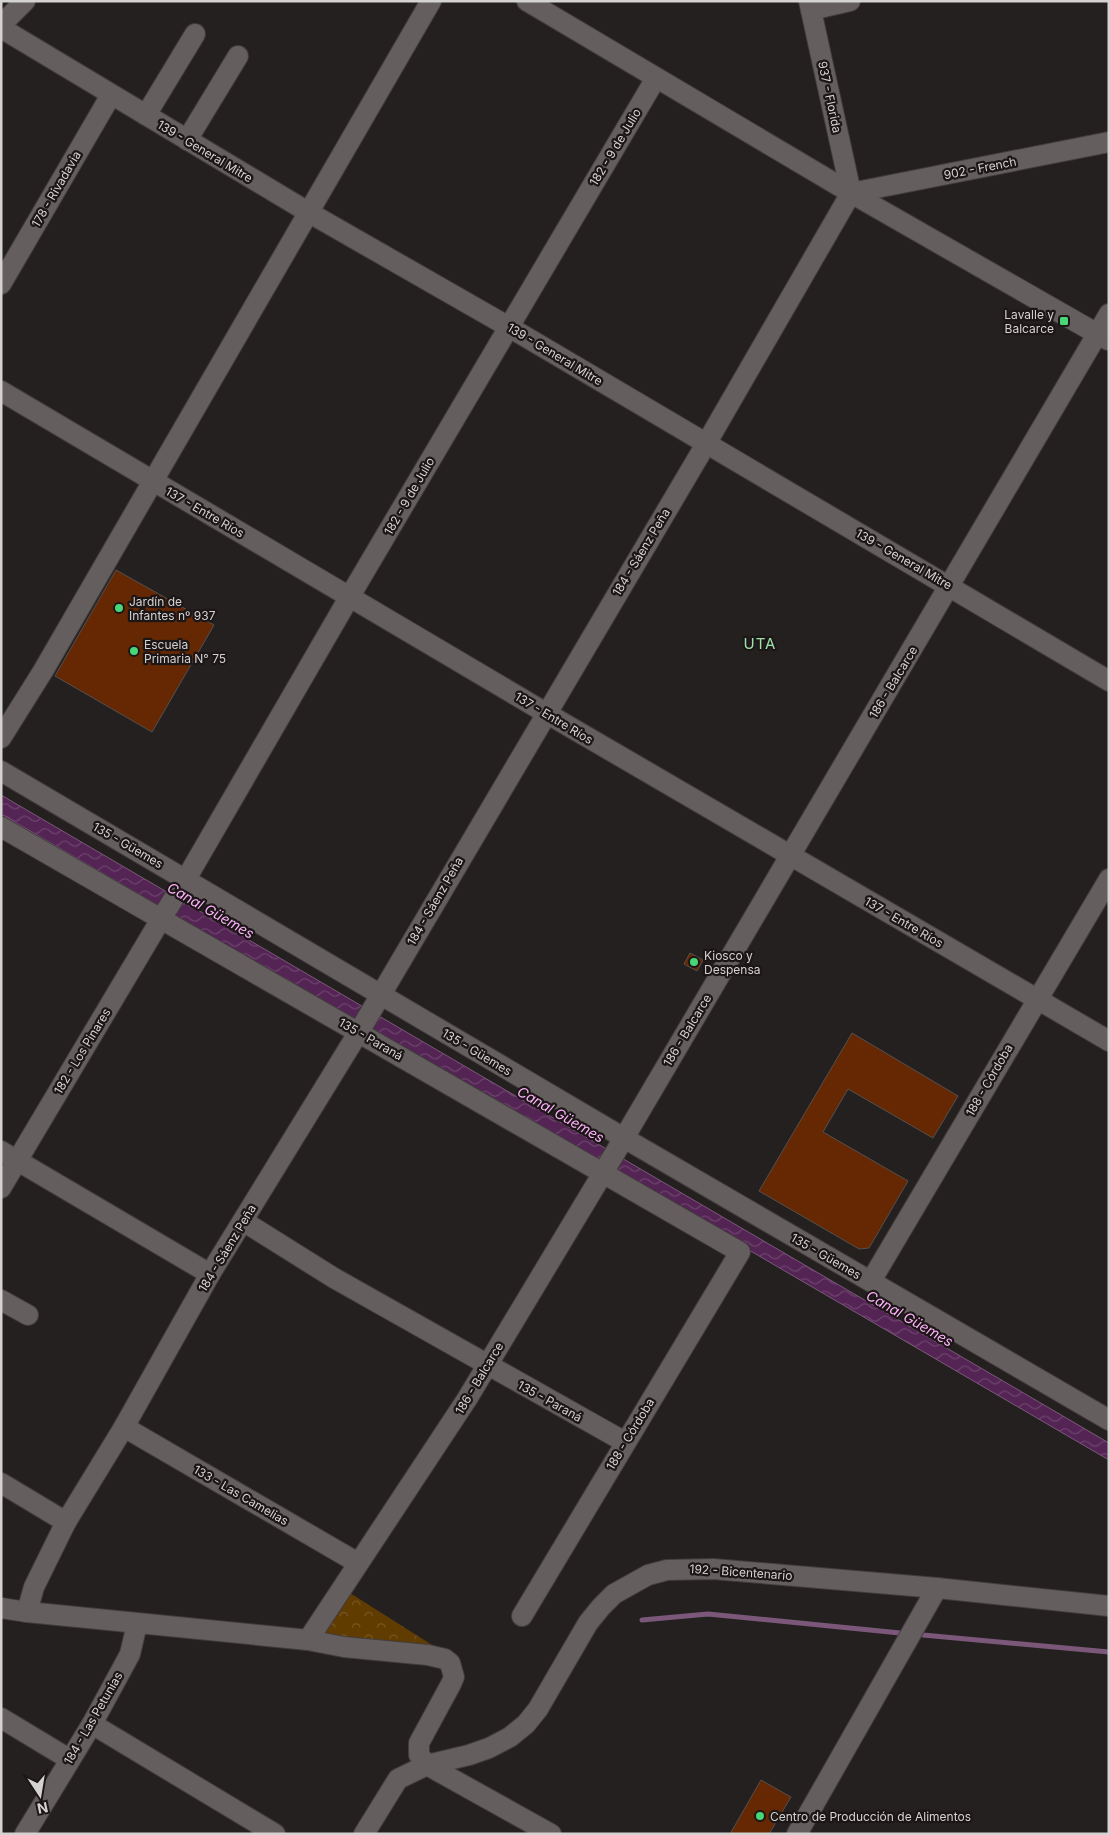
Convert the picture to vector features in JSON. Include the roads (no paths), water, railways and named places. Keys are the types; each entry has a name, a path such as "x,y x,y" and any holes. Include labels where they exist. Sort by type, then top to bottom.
{"street":[{"path":"1,26 25,1"},
{"path":"1,738 43,671 431,1"},
{"path":"527,1 851,193 1103,337"},
{"path":"810,6 850,1"},
{"name":"937 - Florida","path":"810,6 851,193"},
{"name":"139 - General Mitre","path":"1,26 111,95 308,212 509,327 1109,681"},
{"path":"146,115 195,34"},
{"path":"187,140 238,56"},
{"name":"182 - 9 de Julio","path":"163,917 656,78"},
{"name":"178 - Rivadavia","path":"1,284 111,95"},
{"name":"902 - French","path":"851,193 1109,142"},
{"name":"184 - Sáenz Peña","path":"27,1612 34,1587 66,1522 124,1426 210,1274 377,1000 706,444 851,193"},
{"name":"186 - Balcarce","path":"308,1640 487,1366 622,1142 950,586 1103,337 1109,314"},
{"name":"137 - Entre Ríos","path":"1,391 546,713 1109,1041"},
{"name":"135 - Güemes","path":"1,772 377,1000 622,1142 871,1281 1109,1420"},
{"name":"135 - Paraná","path":"1,827 360,1028 604,1170 740,1252"},
{"name":"188 - Córdoba","path":"871,1281 1109,879"},
{"name":"182 - Los Pinares","path":"1,1188 9,1156 163,917"},
{"path":"9,1156 210,1274"},
{"name":"135 - Paraná","path":"243,1221 334,1278 487,1366 625,1442"},
{"name":"188 - Córdoba","path":"522,1616 740,1252"},
{"path":"1,1300 28,1315"},
{"name":"133 - Las Camelias","path":"124,1426 358,1563"},
{"path":"1,1483 66,1522"},
{"name":"192 - Bicentenario","path":"427,1765 490,1748 510,1737 526,1724 538,1709 588,1623 601,1607 614,1594 648,1575 667,1570 714,1569 937,1588 1109,1606"},
{"path":"797,1834 937,1588"},
{"path":"1,1608 137,1624 308,1640 344,1647 428,1655 445,1659 450,1663 454,1677 419,1743 419,1755 427,1765 551,1834"},
{"name":"184 - Las Petunias","path":"26,1834 92,1724 130,1654 137,1624"},
{"path":"1,1718 70,1759"},
{"path":"92,1724 275,1834"},
{"path":"364,1834 398,1779 427,1765"}],"water":[{"name":"Canal Güemes","path":"1,795 1109,1443 1109,1460 1,814"}],"waterway":[{"path":"642,1620 708,1614 900,1633"},
{"path":"923,1635 1109,1652"}],"place":[{"name":"Lavalle y Balcarce","path":"1064,321"},
{"name":"Jardín de Infantes nº 937","path":"119,608"},
{"name":"Escuela Primaria N° 75","path":"134,651"},
{"name":"Kiosco y Despensa","path":"694,962"},
{"name":"Centro de Producción de Alimentos","path":"760,1816"}],"district":[{"name":"UTA","path":"760,643"}]}
